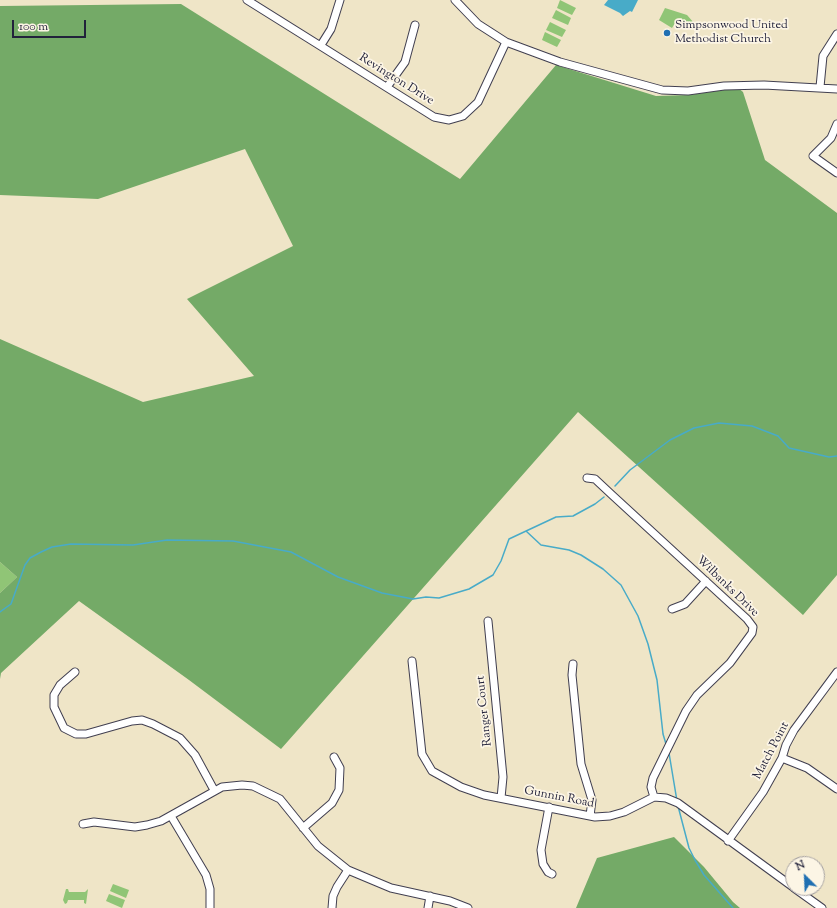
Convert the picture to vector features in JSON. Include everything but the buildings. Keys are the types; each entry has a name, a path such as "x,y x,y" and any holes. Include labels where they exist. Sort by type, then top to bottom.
{"street":[{"name":"Revington Drive","path":"247,0 434,117 449,120 464,116 478,102 506,42"},
{"path":"321,45 331,29 340,0"},
{"path":"455,0 478,24 506,42 560,62 662,90 688,91 724,86 764,84 837,89"},
{"path":"387,87 405,62 415,25"},
{"path":"820,87 823,56 837,34"},
{"path":"837,124 831,138 813,156 837,173"},
{"name":"Wilbanks Drive","path":"587,478 595,480 748,619 753,627 752,633 730,663 697,696 686,711 653,778 651,787 654,797"},
{"path":"672,609 685,604 706,581"},
{"name":"Ranger Court","path":"488,621 503,777 501,798"},
{"name":"Gunnin Road","path":"412,660 422,754 426,764 432,771 461,788 501,798 590,816 610,816 624,812 654,797"},
{"path":"573,664 572,675 581,764 592,800 590,816"},
{"path":"75,672 60,685 54,695 54,707 64,728 76,734 86,734 132,721 142,720 153,724 180,738 195,754 214,790"},
{"name":"Match Point","path":"728,841 763,792 782,758 786,745 794,730 837,672"},
{"path":"303,828 332,803 338,790 340,768 334,757"},
{"path":"782,758 807,768 837,789"},
{"path":"83,824 94,822 135,827 147,825 171,816 214,790 222,787 242,785 253,786 280,799 318,846 348,870 391,888 450,900 468,908"},
{"path":"654,797 666,798 678,803 785,882"},
{"path":"549,807 541,850 543,864 548,872 552,874"},
{"path":"171,816 206,875 210,890 210,908"},
{"path":"332,908 333,896 348,870"},
{"path":"428,908 430,896"},
{"path":"805,896 822,908"}],"green space":[{"path":"560,0 576,8 572,15 557,8"},
{"path":"181,4 460,179 556,65 656,96 689,95 738,88 743,92 765,160 837,213 837,575 803,615 578,412 281,749 189,680 79,601 1,673 0,679 0,593 17,577 0,562 0,339 143,402 254,376 187,299 293,246 245,149 98,199 0,195 0,6"},
{"path":"665,8 687,15 694,23 691,26 675,23 672,28 659,20"},
{"path":"556,10 571,18 568,25 552,18"},
{"path":"550,22 566,30 562,37 546,30"},
{"path":"545,32 561,40 557,47 542,40"},
{"path":"0,562 17,577 0,593"},
{"path":"674,837 704,867 733,902 740,908 576,908 597,858"},
{"path":"113,884 129,890 126,898 110,891"},
{"path":"66,889 68,889 69,892 85,892 88,889 86,904 84,903 84,900 68,900 65,904 63,900"},
{"path":"109,894 125,900 122,908 106,901"}],"water":[{"path":"608,0 638,0 632,12 630,11 623,16 604,5"}],"waterway":[{"path":"615,486 630,470 670,440 694,428 719,423 752,426 778,436 789,448 829,457 837,456"},
{"path":"0,612 11,604 25,565 30,558 52,547 71,544 133,545 167,540 233,541 291,552 338,577 382,593 413,599 426,597 439,598 469,589 493,575 501,561 509,539 556,517 573,516 595,504 604,497"},
{"path":"526,531 541,545 569,550 581,555 603,569 621,585 638,616 648,644 657,680 663,734 666,744"},
{"path":"669,753 677,801"},
{"path":"678,806 689,848 695,860 704,875 733,908"}],"place":[{"name":"Simpsonwood United Methodist Church","path":"667,33"}]}
